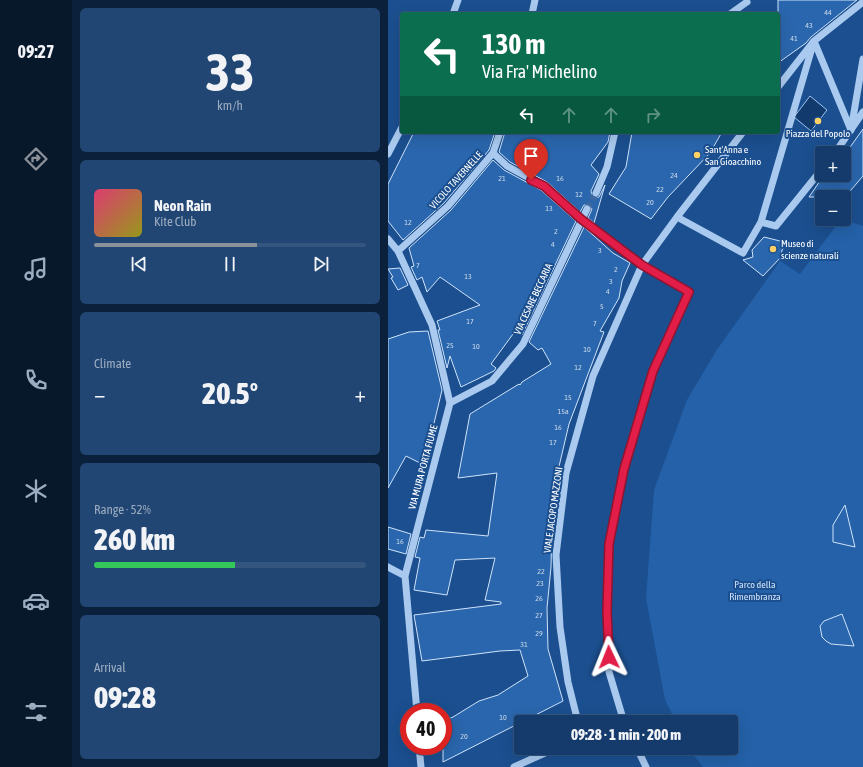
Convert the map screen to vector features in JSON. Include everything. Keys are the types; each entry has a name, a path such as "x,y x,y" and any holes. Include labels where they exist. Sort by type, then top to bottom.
{"street":[{"path":"454,12 458,0"},
{"path":"532,12 535,0"},
{"path":"733,12 747,2"},
{"path":"780,84 814,41 863,2"},
{"path":"814,41 851,130"},
{"path":"677,217 743,253 761,222 814,41"},
{"path":"851,130 863,59"},
{"path":"840,146 863,112"},
{"path":"388,154 400,131"},
{"path":"499,134 493,153 507,166 544,186 581,219 642,265 689,292 653,371 624,469 609,544 607,612 609,672 621,715"},
{"path":"596,193 608,167 615,134"},
{"path":"642,265 741,134"},
{"name":"VICOLO TAVERNELLE","path":"398,251 448,206 493,153"},
{"path":"761,222 776,226 815,178"},
{"name":"VIA CESARE BECCARIA","path":"450,403 492,382 523,344 587,209"},
{"name":"VIA MURA PORTA FIUME","path":"388,239 398,251 432,325 450,403 405,576 416,703"},
{"name":"VIALE JACOPO MAZZONI","path":"576,715 568,682 560,627 556,555 566,473 593,376 642,265"},
{"path":"388,567 405,576"},
{"path":"420,755 421,767"},
{"path":"514,767 541,755"},
{"path":"640,755 646,767"}],"green space":[{"name":"Parco della Rimembranza","path":"851,222 863,226 863,767 703,767 694,755 738,755 738,715 672,715 665,700 646,598 654,490 687,400 716,351 780,261 800,274 836,226 851,226"}],"shaded area":[{"path":"810,96 827,110 811,131 794,117"}],"building":[{"path":"778,0 857,0 811,37 806,43 780,62 780,12 778,12"},
{"path":"863,129 863,176 851,190 815,190 815,197 809,197 819,182 851,182 851,146"},
{"path":"413,134 494,134 489,150 444,203 403,240 388,221 388,184"},
{"path":"504,134 610,134 608,142 591,165 599,174 591,191 592,196 596,198 599,197 605,185 594,223 588,218 592,209 589,205 584,205 580,212 547,182 510,162 499,152"},
{"path":"632,134 721,134 710,153 668,197 651,219 609,194 626,167"},
{"path":"493,160 504,170 541,190 576,221 522,335 516,330 491,364 496,368 494,371 461,387 450,356 447,368 437,321 480,305 440,277 427,292 422,277 417,280 411,267 414,266 409,248 451,210"},
{"path":"584,227 613,253 630,263 622,281 619,298 600,331 604,332 569,424 557,475 552,523 551,567 547,608 548,649 563,701 535,715 514,715 514,726 443,762 443,755 452,755 452,717 479,701 498,695 528,676 520,650 500,651 422,661 414,615 501,604 501,602 485,600 495,558 455,560 447,595 414,590 420,558 415,557 420,537 424,538 426,530 488,536 497,473 458,478 470,414 519,384 520,385 522,382 551,364 542,348 538,350 529,342"},
{"path":"764,237 788,243 782,250 781,257 763,276 743,260 753,257 752,250"},
{"path":"400,268 408,285 398,290 388,269"},
{"path":"428,331 442,390 424,465 406,456 388,488 388,339 409,332"},
{"path":"845,505 855,547 833,542 833,525"},
{"path":"388,527 411,534 406,554 388,549"},
{"path":"842,614 854,646 831,644 822,637 820,626 824,621"}],"tunnel":[{"path":"587,209 596,193"}],"place":[{"name":"Piazza del Popolo","path":"818,121"},
{"name":"Sant'Anna e San Gioacchino","path":"697,155"},
{"name":"Museo di scienze naturali","path":"773,249"}],"route":[{"path":"531,180 544,186 581,219 642,265 689,292 653,371 624,469 609,544 607,612 609,657"}]}
